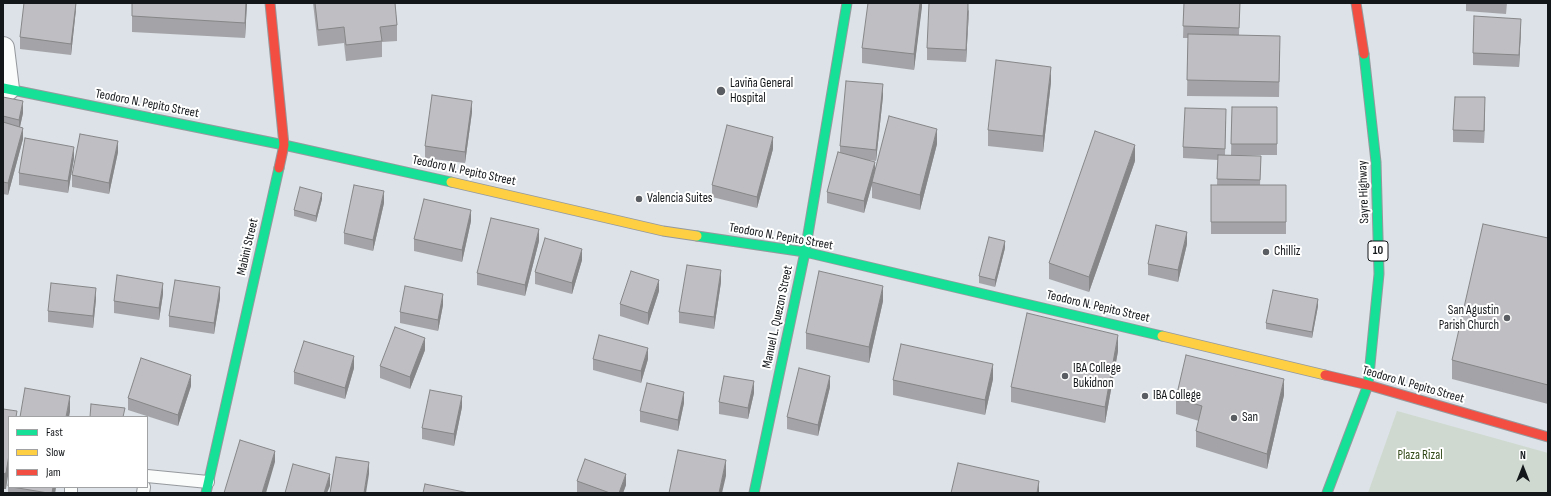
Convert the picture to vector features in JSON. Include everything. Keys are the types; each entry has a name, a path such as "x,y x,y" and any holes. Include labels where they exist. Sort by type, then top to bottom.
{"main road":[{"name":"Mabini Street","path":"207,488 284,145 270,3"},
{"name":"Manuel L. Quezon Street","path":"754,493 805,252 847,3"},
{"name":"Sayre Highway","path":"1327,493 1368,385 1378,274 1376,162 1369,91 1356,3"},
{"name":"Teodoro N. Pepito Street","path":"6,89 284,145 521,197 663,231 805,252 1368,385 1548,437"}],"street":[{"path":"3,48 6,89"}],"lane":[{"path":"148,476 207,488"}],"green space":[{"name":"Plaza Rizal","path":"1397,411 1548,453 1548,493 1368,493"}],"building":[{"path":"24,3 76,3 71,44 20,37"},
{"path":"132,3 246,3 245,23 132,16"},
{"path":"315,3 395,3 397,25 380,27 382,41 346,45 344,27 318,30"},
{"path":"868,3 920,3 914,54 862,48"},
{"path":"929,3 968,3 966,50 927,48"},
{"path":"1184,3 1240,3 1239,28 1183,26"},
{"path":"1474,16 1521,19 1519,55 1473,53"},
{"path":"1188,34 1280,36 1279,82 1187,80"},
{"path":"996,60 1051,67 1043,136 988,130"},
{"path":"846,81 883,84 876,150 840,146"},
{"path":"432,95 472,101 465,152 425,146"},
{"path":"3,97 23,101 19,120 3,116"},
{"path":"1455,97 1485,97 1484,131 1453,130"},
{"path":"1232,107 1277,107 1277,144 1231,144"},
{"path":"1185,108 1226,109 1225,149 1183,147"},
{"path":"889,116 937,129 920,195 872,182"},
{"path":"3,122 23,128 8,183 3,182"},
{"path":"727,125 773,137 757,197 712,185"},
{"path":"1095,131 1135,145 1089,277 1049,263"},
{"path":"80,134 118,141 109,183 72,175"},
{"path":"25,138 74,147 68,181 19,173"},
{"path":"838,152 875,162 864,201 827,192"},
{"path":"1218,155 1261,156 1260,180 1217,179"},
{"path":"354,185 384,191 373,240 344,233"},
{"path":"1211,185 1286,185 1286,222 1211,222"},
{"path":"300,187 322,193 316,216 294,210"},
{"path":"424,199 471,210 462,250 414,239"},
{"path":"491,218 539,229 525,285 477,273"},
{"name":"San Agustin Parish Church","path":"1483,224 1548,238 1548,385 1452,360"},
{"path":"1156,225 1187,232 1178,270 1148,264"},
{"path":"989,237 1005,241 995,280 979,276"},
{"path":"545,238 582,249 572,283 535,272"},
{"path":"687,265 721,270 714,317 679,312"},
{"path":"631,271 659,280 648,313 620,304"},
{"path":"819,271 883,286 869,347 806,333"},
{"path":"117,275 163,283 159,308 114,301"},
{"path":"175,280 220,287 214,323 169,316"},
{"path":"51,283 96,288 93,316 48,311"},
{"path":"405,286 443,294 438,320 400,312"},
{"path":"1273,290 1318,299 1312,332 1266,323"},
{"name":"IBA College Bukidnon","path":"1027,313 1118,335 1105,407 1011,387"},
{"path":"395,327 425,338 410,377 380,366"},
{"path":"599,335 648,348 641,371 593,359"},
{"path":"304,341 354,356 345,388 294,372"},
{"path":"901,344 993,364 985,400 893,380"},
{"name":"San","path":"1186,355 1284,379 1267,454 1196,431 1202,406 1176,398"},
{"path":"141,358 191,375 178,415 128,398"},
{"path":"799,368 830,376 818,425 787,417"},
{"path":"724,376 754,381 748,408 719,402"},
{"path":"647,383 684,392 678,420 640,411"},
{"path":"25,388 70,396 66,416 20,416"},
{"path":"430,390 462,396 454,434 422,428"},
{"path":"91,404 125,408 123,416 90,416"},
{"path":"3,409 17,411 16,416 8,416 8,461 6,473 3,474"},
{"path":"240,440 275,451 262,493 224,493"},
{"path":"678,450 726,460 719,493 669,493"},
{"path":"336,457 369,462 364,493 330,493"},
{"path":"585,459 626,474 619,493 610,493 577,481"},
{"path":"958,463 1039,481 1037,493 951,493"},
{"path":"293,464 330,474 324,493 285,493"},
{"path":"425,484 469,493 423,493"},
{"path":"18,488 53,488 52,493"}],"traffic: fast":[{"path":"754,493 805,252 847,3"},
{"path":"1327,493 1368,385 1379,274 1376,162 1364,54"},
{"path":"3,88 284,145 451,182"},
{"path":"206,493 279,168"},
{"path":"697,236 805,252 1162,336"}],"traffic: slow":[{"path":"451,182 663,231 697,236"},
{"path":"1162,336 1325,375"}],"traffic: jam":[{"path":"270,3 284,145 279,168"},
{"path":"1356,3 1364,54"},
{"path":"1325,375 1368,385 1548,437"}],"place":[{"name":"Laviña General Hospital","path":"721,91"},
{"name":"Valencia Suites","path":"639,199"},
{"name":"Chilliz","path":"1266,252"},
{"name":"San Agustin Parish Church","path":"1507,318"},
{"name":"IBA College Bukidnon","path":"1065,376"},
{"name":"IBA College","path":"1145,396"},
{"name":"San","path":"1234,418"}]}
